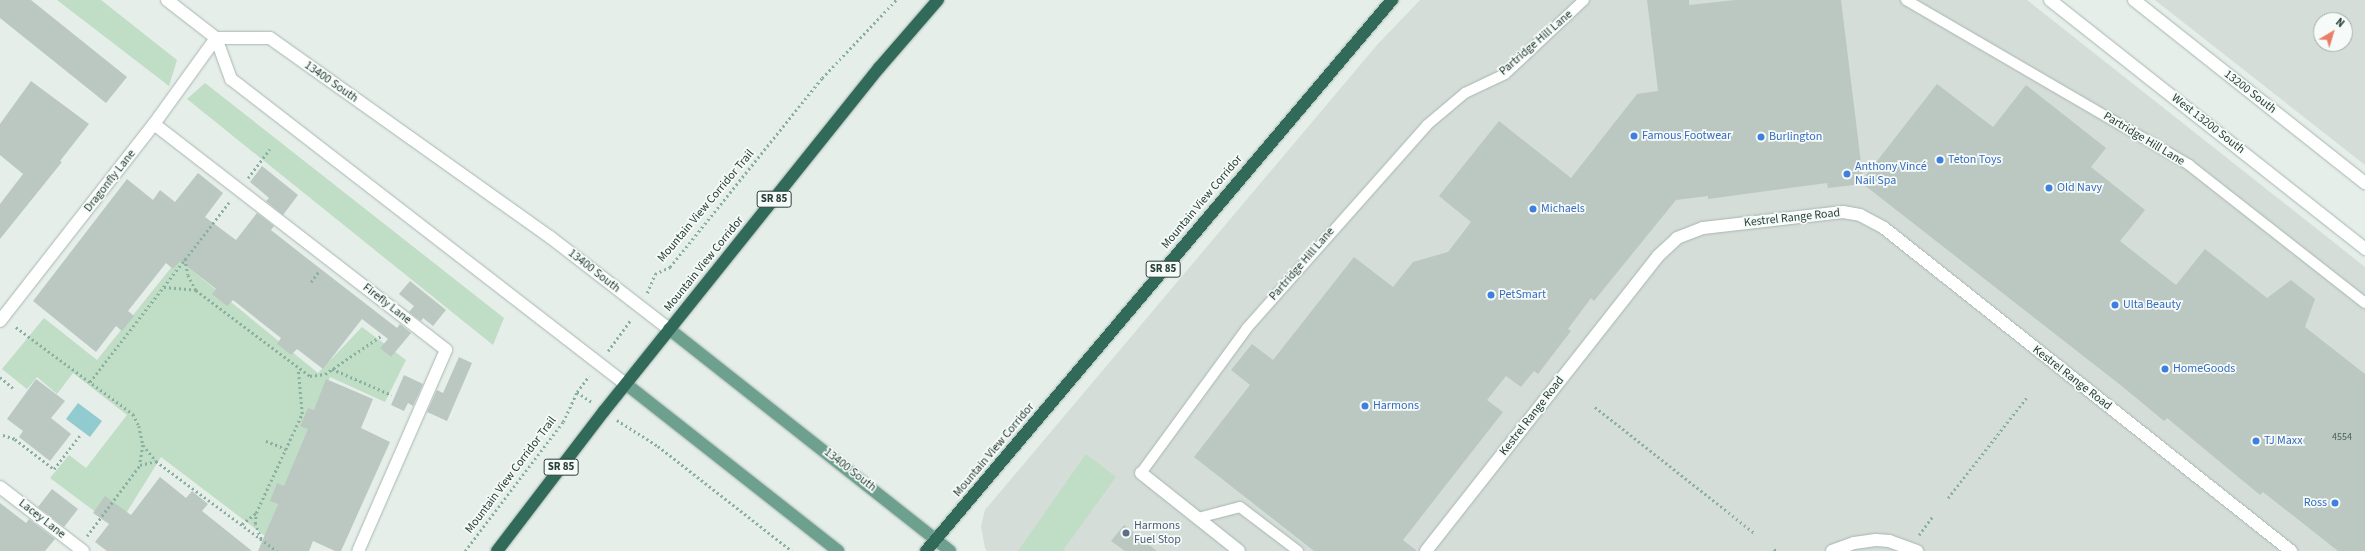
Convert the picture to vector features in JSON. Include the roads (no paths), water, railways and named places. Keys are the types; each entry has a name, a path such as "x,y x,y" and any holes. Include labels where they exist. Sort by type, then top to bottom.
{"highway":[{"name":"Mountain View Corridor","path":"497,551 669,329 879,68 938,0"},
{"name":"Mountain View Corridor","path":"926,551 1392,0"}],"main road":[{"name":"13400 South","path":"669,329 937,539 950,551"},
{"path":"626,384 838,551"}],"street":[{"path":"167,0 216,38 231,79 598,364 626,384"},
{"name":"West 13200 South","path":"2050,0 2365,249"},
{"name":"13200 South","path":"2134,0 2365,183"},
{"name":"Dragonfly Lane","path":"0,321 154,124 216,38"},
{"name":"13400 South","path":"216,38 270,38 550,237 669,329"},
{"name":"Firefly Lane","path":"154,124 446,350 358,551"},
{"name":"Kestrel Range Road","path":"1426,551 1658,256 1677,238 1703,228 1843,212 1860,214 1884,228 2291,551"},
{"name":"Partridge Hill Lane","path":"1141,473 1239,551"},
{"name":"Lacey Lane","path":"0,487 83,551"},
{"path":"1832,551 1854,543 1876,540 1902,545 1917,551"}],"lane":[{"name":"Partridge Hill Lane","path":"1141,473 1247,328 1427,125 1465,93 1505,74 1584,0"},
{"name":"Partridge Hill Lane","path":"1906,0 2189,166 2365,304"},
{"path":"1198,518 1240,507 1298,551"}],"water":[{"path":"78,403 102,421 90,437 66,419"}],"place":[{"name":"Famous Footwear","path":"1634,136"},
{"name":"Burlington","path":"1761,137"},
{"name":"Teton Toys","path":"1940,160"},
{"name":"Anthony Vincé Nail Spa","path":"1847,174"},
{"name":"Old Navy","path":"2049,188"},
{"name":"Michaels","path":"1533,209"},
{"name":"PetSmart","path":"1491,295"},
{"name":"Ulta Beauty","path":"2115,305"},
{"name":"HomeGoods","path":"2165,369"},
{"name":"Harmons","path":"1365,406"},
{"name":"TJ Maxx","path":"2256,441"},
{"name":"Ross","path":"2335,503"},
{"name":"Harmons Fuel Stop","path":"1126,533"}]}
